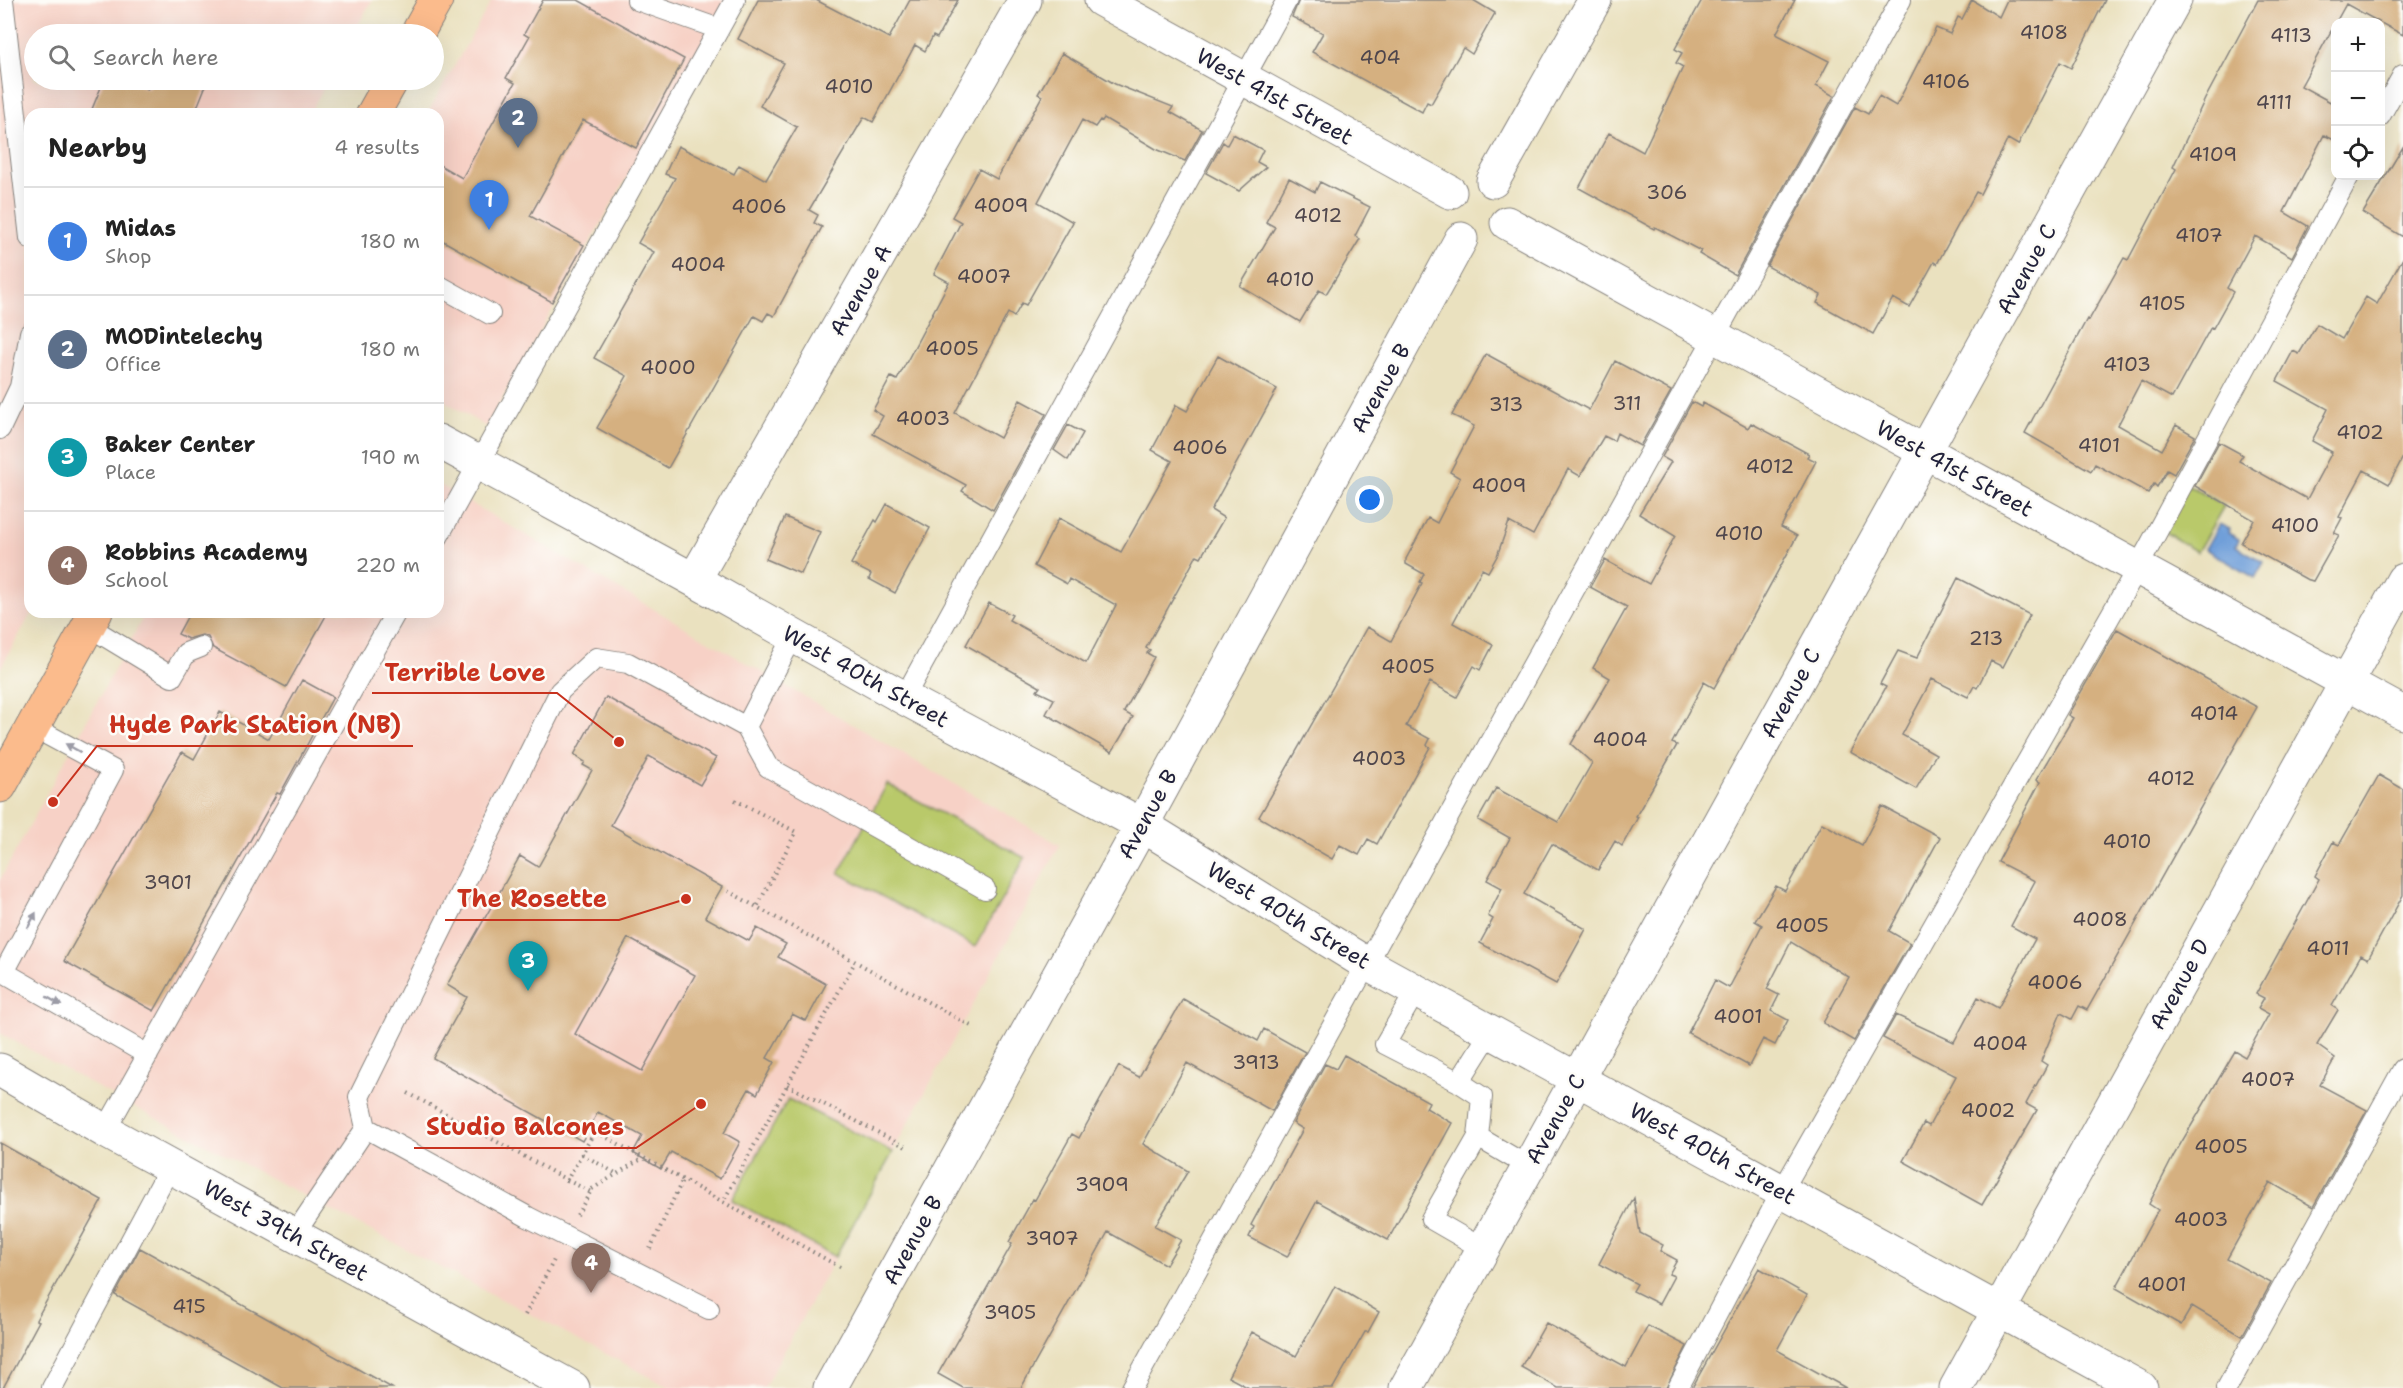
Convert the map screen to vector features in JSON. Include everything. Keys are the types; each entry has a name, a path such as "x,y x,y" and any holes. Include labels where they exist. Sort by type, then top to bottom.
{"main road":[{"path":"423,24 436,0"},
{"path":"376,108 386,90"},
{"path":"0,786 92,619"}],"street":[{"name":"Avenue A","path":"694,580 1025,0"},
{"name":"West 41st Street","path":"1101,0 1450,192"},
{"path":"1493,181 1595,0"},
{"name":"Avenue C","path":"1406,1388 2175,0"},
{"path":"1474,177 1493,181 1501,187 1510,204 1507,224 1502,232 1493,239 1472,242 1461,239 1447,223 1445,202 1450,192 1456,185 1474,177"},
{"name":"West 41st Street","path":"1507,224 2403,713"},
{"name":"Avenue B","path":"830,1388 1142,825 1461,239"},
{"name":"West 40th Street","path":"444,444 694,580 904,698 1142,825 1367,964 2141,1388"},
{"name":"Avenue D","path":"1956,1388 2403,580"},
{"name":"West 39th Street","path":"0,1070 105,1131 573,1388"}],"lane":[{"path":"3,0 24,185"},
{"path":"637,0 719,29"},
{"path":"444,526 735,0"},
{"path":"904,698 1287,0"},
{"path":"1132,1388 1901,0"},
{"path":"2385,107 2403,75"},
{"path":"1678,1388 1782,1191 2137,569 2347,180"},
{"path":"444,288 490,314"},
{"path":"0,429 20,387 24,365"},
{"path":"105,1131 393,618"},
{"path":"92,619 172,677 190,646"},
{"path":"746,727 793,636"},
{"path":"294,1235 366,1128 359,1097 560,691 596,658 628,663 746,727 768,767 985,889"},
{"path":"33,727 113,770 2,971 148,1055"},
{"path":"1416,991 1385,1044 1459,1082 1482,1097 1478,1137 1431,1219 1483,1249"},
{"path":"1459,1082 1491,1031"},
{"path":"2227,1388 2403,1069"},
{"path":"366,1128 528,1216 709,1309"},
{"path":"1478,1137 1529,1167"},
{"path":"52,1388 170,1167"}],"path":[{"path":"735,800 796,832 757,907"},
{"path":"728,891 973,1027"},
{"path":"723,1202 855,962"},
{"path":"788,1085 906,1147"},
{"path":"408,1093 591,1192"},
{"path":"567,1180 595,1131 840,1267"},
{"path":"582,1154 617,1174"},
{"path":"574,1220 591,1192 643,1158"},
{"path":"639,1273 683,1179"},
{"path":"525,1315 554,1259"}],"shaded area":[{"path":"0,0 372,0 359,24 24,24 24,90 322,90 312,108 24,108 24,618 29,618 0,669"},
{"path":"492,0 730,0 486,427 444,401 444,108 430,108 441,90 444,90 444,84"},
{"path":"444,487 1060,845 764,1388 671,1388 115,1097 0,1033 0,880 143,618 444,618"}],"green space":[{"path":"2187,484 2224,506 2197,552 2161,530"},
{"path":"887,784 1025,858 975,947 839,873"},
{"path":"788,1099 893,1152 835,1257 732,1200"}],"water":[{"path":"2219,524 2230,529 2228,533 2239,539 2236,546 2264,562 2255,578 2205,549"}],"building":[{"path":"543,0 578,0 684,59 636,148 583,120 530,216 584,245 552,302 444,241 444,168 462,178 515,83 506,78 529,37 524,34"},
{"path":"758,0 816,0 889,38 910,0 958,0 937,38 933,36 925,51 915,45 873,122 864,117 809,210 818,215 814,223 822,227 774,316 768,313 763,321 754,316 668,468 597,428 627,376 594,358 654,252 638,243 675,178 665,174 678,146 734,174 739,165 766,180 797,127 760,106 784,63 738,39"},
{"path":"1299,0 1473,0 1495,13 1472,54 1463,48 1431,104 1427,102 1422,112 1312,52 1323,33 1292,17"},
{"path":"1702,0 1795,0 1776,34 1829,61 1816,86 1834,96 1735,275 1699,254 1701,251 1655,227 1654,229 1579,188 1609,133 1643,152 1683,67 1676,63 1682,53 1675,49"},
{"path":"1972,0 1999,17 2007,0 2105,0 2071,68 2060,62 2018,145 2008,139 1980,194 1976,192 1937,264 1934,262 1909,307 1893,298 1873,334 1817,303 1821,295 1767,266 1855,107 1868,114 1879,96 1896,106 1936,28 1950,34 1958,17 1962,19"},
{"path":"2258,0 2403,0 2403,35 2385,25 2385,18 2372,18 2346,4 2338,18 2331,18 2331,31 2301,86 2331,102 2331,138 2324,135 2284,212 2308,226 2292,257 2255,236 2227,288 2233,292 2172,398 2141,381 2118,425 2162,450 2176,425 2195,436 2174,474 2167,470 2157,487 2154,484 2148,493 2095,464 2091,471 2025,433 2087,319 2089,320 2124,258 2128,260 2176,169 2173,167 2205,99"},
{"path":"1062,53 1115,84 1173,107 1170,112 1202,130 1185,161 1156,149 1104,118 1095,127 1082,120 1038,202 1073,222 1026,305 1022,303 1014,317 1008,313 955,413 1000,438 1020,400 1046,414 993,510 962,491 966,485 873,434 883,416 873,410 891,377 897,380 949,282 934,274 961,222 952,217 979,169 997,179 1042,96 1038,94"},
{"path":"100,90 204,90 197,108 92,108"},
{"path":"1233,134 1263,150 1257,162 1266,167 1239,191 1206,173 1223,142 1227,145"},
{"path":"2403,147 2403,237 2363,213"},
{"path":"1289,178 1315,192 1320,182 1370,207 1355,236 1360,239 1326,294 1319,290 1300,322 1240,286 1275,227 1266,222"},
{"path":"2403,258 2403,457 2389,484 2364,470 2339,517 2342,518 2334,533 2339,535 2313,581 2306,579 2241,543 2254,520 2195,486 2219,442 2243,455 2239,461 2307,499 2332,452 2312,441 2328,409 2277,381 2293,351 2299,354 2317,324 2342,339 2366,297 2377,304"},
{"path":"1486,354 1589,410 1615,361 1671,391 1640,446 1617,433 1614,441 1604,436 1580,476 1568,469 1533,535 1509,522 1497,556 1488,572 1482,569 1453,623 1493,645 1480,670 1474,666 1457,697 1430,682 1406,726 1430,739 1427,745 1430,747 1377,844 1368,839 1359,855 1340,845 1332,859 1259,817 1367,627 1391,641 1422,583 1420,582 1424,574 1406,564 1406,559 1428,518 1437,523 1460,478 1450,472 1474,426 1452,415"},
{"path":"1218,356 1277,389 1211,510 1224,518 1201,557 1197,555 1146,648 1150,650 1147,653 1154,657 1124,712 1133,717 1112,752 1046,714 1054,699 1037,691 1040,687 966,645 989,603 1012,615 1009,620 1086,663 1116,605 1069,579 1067,584 1034,566 1059,518 1121,552 1172,461 1152,450 1176,405 1187,411"},
{"path":"1692,402 1701,407 1703,403 1748,428 1751,423 1809,454 1807,457 1816,461 1781,527 1797,536 1714,688 1704,682 1672,743 1677,745 1636,816 1638,817 1622,846 1615,841 1598,870 1552,844 1524,894 1586,929 1556,984 1480,943 1493,919 1488,916 1502,888 1487,880 1510,838 1478,820 1496,788 1558,822 1592,763 1571,744 1610,678 1593,668 1627,607 1590,587 1605,560 1649,584 1675,536 1639,514 1671,462 1662,457"},
{"path":"1068,425 1083,433 1068,460 1054,450"},
{"path":"887,504 930,528 895,593 869,579 871,574 851,564 875,520 877,522"},
{"path":"785,517 820,532 801,574 766,559"},
{"path":"1958,578 2030,615 2003,667 1991,661 1977,688 1974,686 1968,697 1932,679 1902,735 1936,754 1916,789 1850,752 1886,687 1880,684 1898,651 1917,658"},
{"path":"187,618 325,618 286,687 213,648 208,637 202,635 188,639 178,634"},
{"path":"2117,629 2257,707 2087,1010 2079,1006 2072,1019 2061,1013 2041,1061 2047,1065 2026,1104 2037,1110 1982,1205 1903,1161 1924,1123 1929,1126 1956,1076 1883,1038 1896,1015 1954,1042 1978,997 1998,1008 2035,939 2011,926 2035,881 1998,862 2040,782 2036,780 2073,718 2068,715"},
{"path":"302,680 333,697 280,794 277,793 154,1011 64,961 182,752 194,759 220,712 269,739"},
{"path":"606,697 716,758 700,785 649,756 611,825 722,887 705,917 749,941 757,928 786,944 778,957 826,984 806,1021 792,1014 767,1058 774,1062 757,1094 749,1089 724,1133 740,1142 720,1179 671,1152 661,1169 633,1153 642,1136 598,1112 582,1141 433,1058 467,997 447,985 520,856 538,867 592,770 583,765 585,762 574,755","holes":["628,938 695,975 642,1071 575,1034"]},
{"path":"2379,775 2403,789 2403,895 2368,959 2361,955 2332,1006 2338,1010 2317,1045 2335,1058 2320,1085 2367,1110 2313,1207 2270,1182 2227,1259 2271,1283 2242,1336 2192,1306 2181,1325 2116,1288 2158,1210 2149,1204 2174,1155 2235,1051 2245,1057 2269,1014 2258,1008 2264,998 2256,994 2319,879 2315,876 2333,842 2339,845"},
{"path":"1882,806 1940,837 1889,931 1910,943 1854,1041 1823,1023 1849,977 1791,942 1767,989 1779,995 1771,1011 1788,1020 1775,1045 1763,1039 1749,1066 1688,1033 1715,980 1729,988 1762,925 1755,921 1776,886 1785,891 1822,823 1862,845"},
{"path":"1183,999 1258,1041 1264,1029 1305,1052 1272,1111 1187,1063 1143,1144 1188,1171 1155,1226 1181,1240 1166,1265 1108,1232 1021,1388 963,1388 938,1374 1012,1244 1009,1242 1033,1199 1035,1200 1072,1134 1079,1138 1119,1066 1139,1077"},
{"path":"1344,1055 1429,1102 1426,1108 1452,1123 1388,1240 1317,1201 1287,1257 1249,1237 1254,1227 1251,1225 1303,1129 1293,1123 1325,1064 1336,1069"},
{"path":"0,1143 102,1200 36,1320 39,1321 3,1388 0,1388"},
{"path":"1634,1198 1640,1233 1663,1245 1660,1251 1677,1260 1669,1274 1674,1276 1659,1304 1633,1291 1637,1284 1599,1264"},
{"path":"140,1248 392,1388 283,1388 115,1295"},
{"path":"1759,1268 1807,1295 1777,1350 1846,1388 1692,1388"},
{"path":"1335,1286 1379,1312 1333,1388 1249,1388 1228,1377 1252,1332 1296,1356"},
{"path":"1546,1323 1626,1367 1648,1326 1687,1346 1666,1388 1558,1388 1521,1367"}],"place":[{"name":"MODintelechy","path":"518,148"},
{"name":"Midas","path":"489,230"},
{"name":"Terrible Love","path":"619,742"},
{"name":"Hyde Park Station (NB)","path":"53,802"},
{"name":"The Rosette","path":"686,899"},
{"name":"Baker Center","path":"528,991"},
{"name":"Studio Balcones","path":"701,1104"},
{"name":"Robbins Academy","path":"591,1293"}]}
